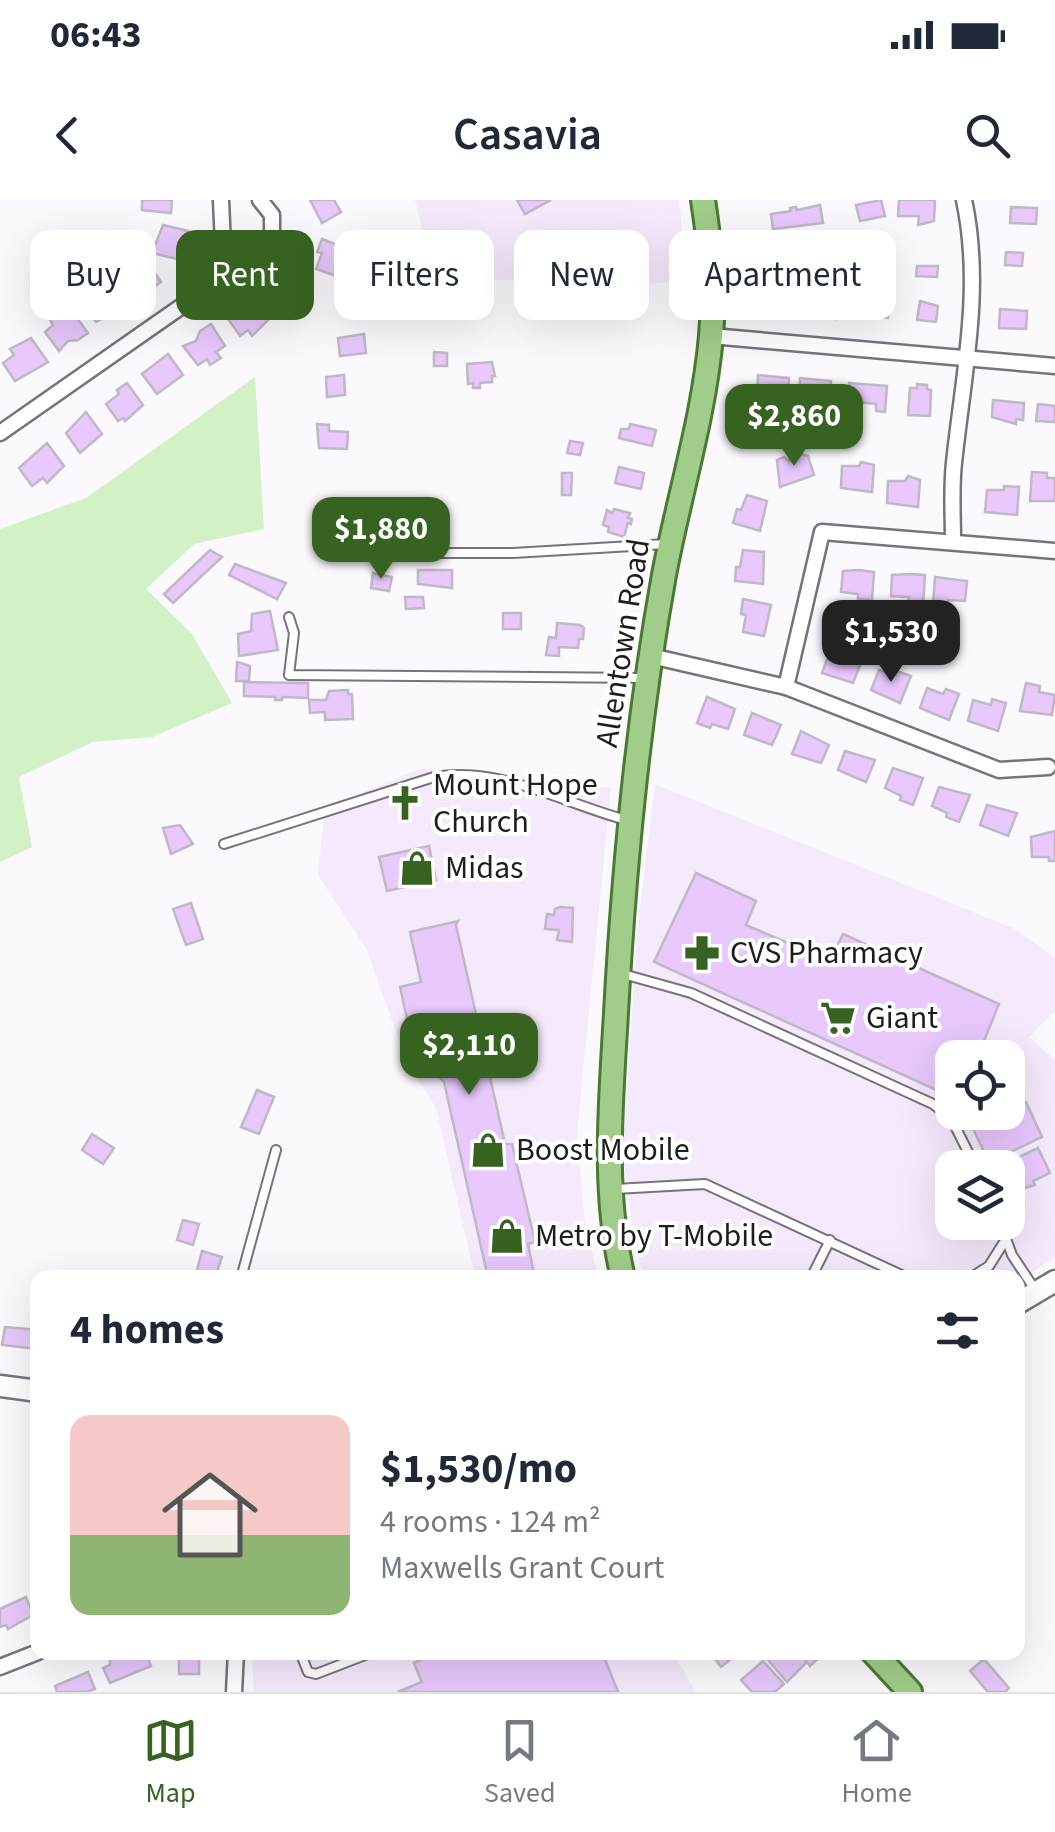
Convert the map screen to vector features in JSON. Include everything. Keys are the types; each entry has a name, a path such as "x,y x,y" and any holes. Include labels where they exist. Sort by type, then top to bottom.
{"main road":[{"name":"Allentown Road","path":"622,1270 610,1189 608,1140 630,821 670,544 694,438 711,336 709,201"},
{"path":"0,1386 30,1390"},
{"path":"880,1660 910,1692"}],"street":[{"path":"221,200 222,230"},
{"path":"260,200 272,215 272,230"},
{"path":"953,541 954,467 972,298 972,250 964,200"},
{"path":"0,432 176,310"},
{"path":"711,336 1055,366"},
{"path":"786,687 822,532 1055,551"},
{"path":"650,667 786,687 999,770 1048,767"},
{"path":"0,1667 30,1655"},
{"path":"234,1692 236,1660"}],"lane":[{"path":"409,553 513,553 670,544"},
{"path":"289,616 294,633 289,675 650,667"},
{"path":"224,844 434,776 454,774 517,784 630,821"},
{"path":"618,973 691,993 933,1104 950,1118 967,1150"},
{"path":"243,1270 276,1150"},
{"path":"610,1189 705,1184 892,1270"},
{"path":"815,1270 830,1240"},
{"path":"983,1270 1005,1240"},
{"path":"1007,1240 1046,1287"},
{"path":"303,1660 308,1672 316,1674 353,1660"}],"shaded area":[{"path":"415,200 679,200 682,230 669,230 669,283 649,282 649,230 514,230 514,280 494,280 494,230 423,230"},
{"path":"420,769 611,788 577,1134 585,1221 596,1270 473,1270 436,1108 407,1062 366,948 318,875 325,808"},
{"path":"655,784 1015,929 1055,958 1055,1011 1029,1037 1055,1060 1055,1258 1025,1277 1025,1270 642,1270 635,1249 623,1152 637,933"},
{"path":"252,1660 678,1660 695,1692 254,1692"}],"green space":[{"path":"255,377 264,529 194,544 146,589 192,634 232,703 152,737 93,742 19,777 32,847 0,862 0,529 86,498"}],"building":[{"path":"142,200 172,200 171,213 142,210"},
{"path":"310,200 334,200 341,212 322,223"},
{"path":"517,200 551,200 525,214"},
{"path":"881,200 885,216 860,221 856,205"},
{"path":"899,200 935,200 934,221 918,225 919,216 898,216"},
{"path":"820,205 823,223 773,229 771,214"},
{"path":"1011,207 1037,208 1036,224 1010,223"},
{"path":"163,225 184,230 176,230 176,259 156,254"},
{"path":"322,239 334,244 334,275 316,269 322,253 317,252"},
{"path":"1006,252 1023,253 1022,266 1005,265"},
{"path":"917,266 938,266 937,277 916,276"},
{"path":"920,301 938,306 936,322 917,320"},
{"path":"1000,309 1027,311 1026,329 999,328"},
{"path":"50,320 78,320 88,333 68,341 59,351 45,332 53,325"},
{"path":"229,320 268,320 252,336 248,330 240,336"},
{"path":"211,324 225,346 216,352 221,358 210,365 207,359 198,365 183,346 196,341 200,331"},
{"path":"364,334 366,353 340,356 338,338"},
{"path":"31,338 48,362 15,381 3,363 14,355 10,349"},
{"path":"434,352 447,353 447,366 434,366"},
{"path":"168,354 183,375 157,394 142,374"},
{"path":"492,362 492,382 480,383 480,388 468,384 467,364"},
{"path":"344,375 345,395 327,397 326,377"},
{"path":"758,375 789,378 788,397 757,394"},
{"path":"800,378 831,381 829,400 799,398"},
{"path":"127,383 143,405 125,421 118,421 106,404"},
{"path":"849,383 887,386 885,412 876,411 876,404 847,401"},
{"path":"917,384 927,385 931,390 930,416 908,415 910,388 917,388"},
{"path":"993,400 1024,403 1023,420 1016,419 1016,424 992,417"},
{"path":"1038,404 1055,406 1055,422 1036,421"},
{"path":"86,412 102,434 80,453 66,433"},
{"path":"317,424 329,425 329,431 348,432 347,449 319,448"},
{"path":"630,424 656,430 652,446 619,438 621,429 629,429"},
{"path":"570,441 583,443 580,455 567,453"},
{"path":"47,443 64,466 47,483 43,478 32,486 19,468"},
{"path":"800,454 808,456 814,475 780,487 777,460 784,457 789,461"},
{"path":"861,462 874,465 872,492 841,488 842,466 859,466"},
{"path":"619,467 644,473 641,489 615,483"},
{"path":"1032,472 1055,478 1055,501 1030,501"},
{"path":"562,473 572,473 571,495 562,495"},
{"path":"908,476 920,480 918,507 887,503 888,481 905,481"},
{"path":"1004,486 1019,487 1017,515 985,512 987,490 1004,490"},
{"path":"747,495 767,501 760,531 733,523"},
{"path":"614,509 630,513 631,524 628,523 624,537 608,532 609,527 603,525 607,510 612,513"},
{"path":"210,550 222,557 173,603 164,594"},
{"path":"743,550 764,552 763,584 735,581"},
{"path":"235,564 286,583 277,599 229,575"},
{"path":"418,570 452,570 452,588 418,584"},
{"path":"843,571 874,572 872,600 841,592"},
{"path":"373,573 392,577 389,591 371,588"},
{"path":"892,575 925,575 923,604 908,603 909,597 891,596"},
{"path":"935,577 967,581 965,601 948,600 947,606 933,605"},
{"path":"405,597 423,597 424,608 406,609"},
{"path":"743,599 771,605 764,636 743,632"},
{"path":"270,611 278,650 239,656 238,634 251,631 252,614"},
{"path":"503,613 521,613 521,629 503,629"},
{"path":"557,623 580,625 584,628 583,639 579,639 578,648 559,647 559,656 546,655 549,637 556,638"},
{"path":"832,646 861,663 853,683 822,673"},
{"path":"237,662 250,666 249,681 236,681"},
{"path":"879,670 911,676 900,703 871,690"},
{"path":"244,682 308,683 308,698 275,700 244,696"},
{"path":"1026,683 1040,686 1039,692 1055,695 1052,715 1020,711"},
{"path":"927,688 959,694 949,720 920,708"},
{"path":"348,690 352,694 353,719 325,720 325,712 310,713 309,700 326,700 329,691"},
{"path":"707,697 735,709 728,729 697,723"},
{"path":"992,699 1006,703 998,731 968,721 973,700 991,705"},
{"path":"752,713 781,725 772,745 744,735"},
{"path":"801,731 829,745 821,763 792,754"},
{"path":"845,751 875,760 866,782 838,770"},
{"path":"893,768 923,778 913,805 885,788"},
{"path":"939,787 970,795 959,822 932,806"},
{"path":"987,805 1017,813 1008,836 980,825"},
{"path":"180,825 193,844 171,854 163,828"},
{"path":"1055,831 1055,861 1032,857 1031,837"},
{"path":"429,846 436,880 387,891 379,857"},
{"path":"696,873 756,901 746,925 830,961 843,934 999,1004 984,1040 935,1040 935,1089 654,962"},
{"path":"191,903 203,939 186,945 173,909"},
{"path":"560,907 573,908 572,942 557,940 559,930 545,929 547,914 554,915"},
{"path":"458,921 505,1144 512,1144 535,1242 528,1244 533,1270 486,1270 444,1082 414,1051 400,987 421,982 410,932"},
{"path":"257,1090 274,1097 259,1134 241,1127"},
{"path":"1026,1102 1042,1137 1014,1150 983,1150 974,1130 1025,1130"},
{"path":"92,1134 114,1148 103,1164 82,1150"},
{"path":"1038,1148 1050,1173 1025,1188 1025,1154"},
{"path":"183,1220 199,1224 193,1245 177,1240"},
{"path":"202,1251 222,1257 218,1270 197,1270"},
{"path":"5,1327 30,1329 30,1348 2,1345"},
{"path":"26,1597 30,1617 8,1629 6,1625 0,1627 0,1609"},
{"path":"110,1660 149,1660 151,1666 110,1683 103,1668 110,1665"},
{"path":"179,1660 199,1660 199,1674 179,1674"},
{"path":"605,1660 618,1692 491,1692 495,1691 490,1677 477,1682 481,1692 476,1692 472,1684 460,1689 462,1692 398,1692 422,1682 414,1663"},
{"path":"605,1660 618,1692 398,1692 422,1682 414,1663"},
{"path":"768,1660 805,1660 787,1682"},
{"path":"985,1660 1009,1688 1005,1692 988,1692 970,1671"},
{"path":"763,1661 784,1684 775,1692 752,1692 741,1680"},
{"path":"88,1672 95,1689 57,1692 55,1686"}],"place":[{"name":"Mount Hope Church","path":"405,803"},
{"name":"Midas","path":"417,868"},
{"name":"CVS Pharmacy","path":"702,953"},
{"name":"Giant","path":"838,1018"},
{"name":"Boost Mobile","path":"488,1150"},
{"name":"Metro by T-Mobile","path":"507,1236"}]}
